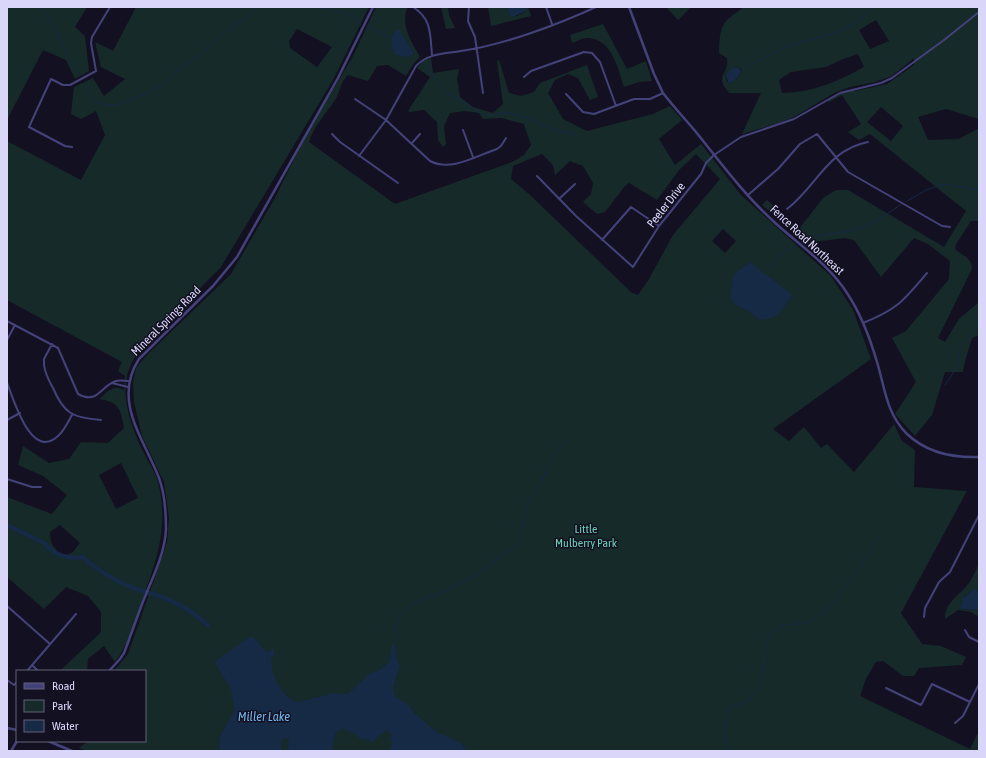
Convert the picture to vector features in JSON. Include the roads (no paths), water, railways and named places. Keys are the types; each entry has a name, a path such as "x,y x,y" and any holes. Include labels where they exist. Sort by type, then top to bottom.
{"street":[{"path":"72,147 65,146 28,127 51,79 63,85 70,85 96,71 91,43 92,37 110,7"},
{"name":"Mineral Springs Road","path":"110,670 120,660 124,653 158,563 166,531 162,486 136,426 131,408 128,387 131,371 139,359 214,286 237,257 338,78 373,7"},
{"path":"413,7 425,16 428,23 432,55"},
{"path":"469,7 468,21 475,37 483,93"},
{"path":"546,7 552,24"},
{"path":"359,156 386,120 416,66 421,60 432,55 488,47 596,7"},
{"name":"Fence Road Northeast","path":"631,8 654,74 663,93 748,196 770,219 834,275 847,293 863,323 877,360 886,400 898,424 916,441 937,453 954,457 979,457"},
{"path":"714,155 742,137 794,119 840,93 892,78 979,12"},
{"path":"524,77 531,71 584,52 592,53 600,62 616,106"},
{"path":"566,94 583,112 594,114 634,99 650,99 663,93"},
{"path":"355,99 386,120 430,161 443,166 451,165 497,149 506,138"},
{"path":"464,130 473,157"},
{"path":"332,134 359,156 398,183"},
{"path":"412,143 420,134"},
{"path":"748,196 778,169 795,149 815,134 820,136 848,172 942,226 950,227"},
{"path":"788,209 823,168 852,146 868,142"},
{"name":"Peeler Drive","path":"602,240 633,267 659,226 702,174 706,163 714,155"},
{"path":"537,176 602,240 631,207 659,226"},
{"path":"559,199 575,184"},
{"path":"863,323 893,310 901,304 927,274"},
{"path":"7,321 58,348 78,394 85,398 96,396 118,380 129,381"},
{"path":"7,340 14,325"},
{"path":"52,344 44,359 45,370 58,401 72,415 79,418 101,420"},
{"path":"7,383 28,432 35,438 48,442 60,435 72,415"},
{"path":"112,383 128,387"},
{"path":"7,420 20,413"},
{"path":"7,480 32,487 41,487"},
{"path":"924,617 925,608 939,582 950,572 979,515"},
{"path":"7,606 50,644"},
{"path":"28,670 76,614"},
{"path":"965,630 969,637 979,642"},
{"path":"32,666 37,670"},
{"path":"7,680 14,685 16,683"},
{"path":"886,688 921,705 932,684 970,702"},
{"path":"955,723 963,716 979,684"},
{"path":"11,751 16,742"},
{"path":"50,742 72,751"}],"water":[{"path":"507,7 526,7 526,11 513,17 509,15"},
{"path":"397,29 400,30 414,54 408,57 395,55 392,48 392,38"},
{"path":"732,67 739,68 742,72 735,80 729,83 725,75"},
{"path":"750,262 791,294 791,297 775,317 759,319 747,310 735,305 730,298 734,274"},
{"path":"975,589 979,592 979,610 962,609 960,606 963,598"},
{"name":"Miller Lake","path":"249,637 254,637 266,652 269,652 273,648 275,654 271,659 273,672 278,685 287,696 298,702 334,693 347,694 369,674 379,670 387,664 390,659 392,645 395,645 396,658 400,665 393,688 395,696 410,706 412,711 437,732 461,743 468,751 391,751 390,748 393,742 390,741 392,735 387,730 371,743 369,740 360,739 354,733 343,729 336,732 331,751 286,751 289,743 288,738 286,738 281,741 281,749 283,751 220,751 219,738 233,713 234,707 230,687 214,662"}],"waterway":[{"path":"40,7 51,23 78,75"},
{"path":"84,84 94,101 105,105 116,105 148,93 165,84 179,69 198,56 224,33 246,18 257,7"},
{"path":"312,7 346,14 353,17 361,25"},
{"path":"742,70 783,48 842,30 863,17 872,7"},
{"path":"367,25 393,40"},
{"path":"423,63 445,92 487,116 505,112 526,118 555,130 575,134"},
{"path":"907,201 928,189 945,184 979,190"},
{"path":"801,242 819,236 863,227 900,205"},
{"path":"768,269 785,251 795,246"},
{"path":"945,385 957,367 961,346 979,325"},
{"path":"394,637 397,619 403,611 414,603 446,591 471,578 519,544 527,504 543,479 547,467 566,439"},
{"path":"7,525 44,543 57,554 67,557 83,557 112,578 144,591"},
{"path":"727,751 725,732 727,710 729,707 751,698 757,691 762,673 766,646 770,637 779,627 806,623 829,607 860,567 880,534"},
{"path":"148,593 180,605 195,614 208,625"}],"park label":[{"name":"Little Mulberry Park","path":"586,536"}]}
